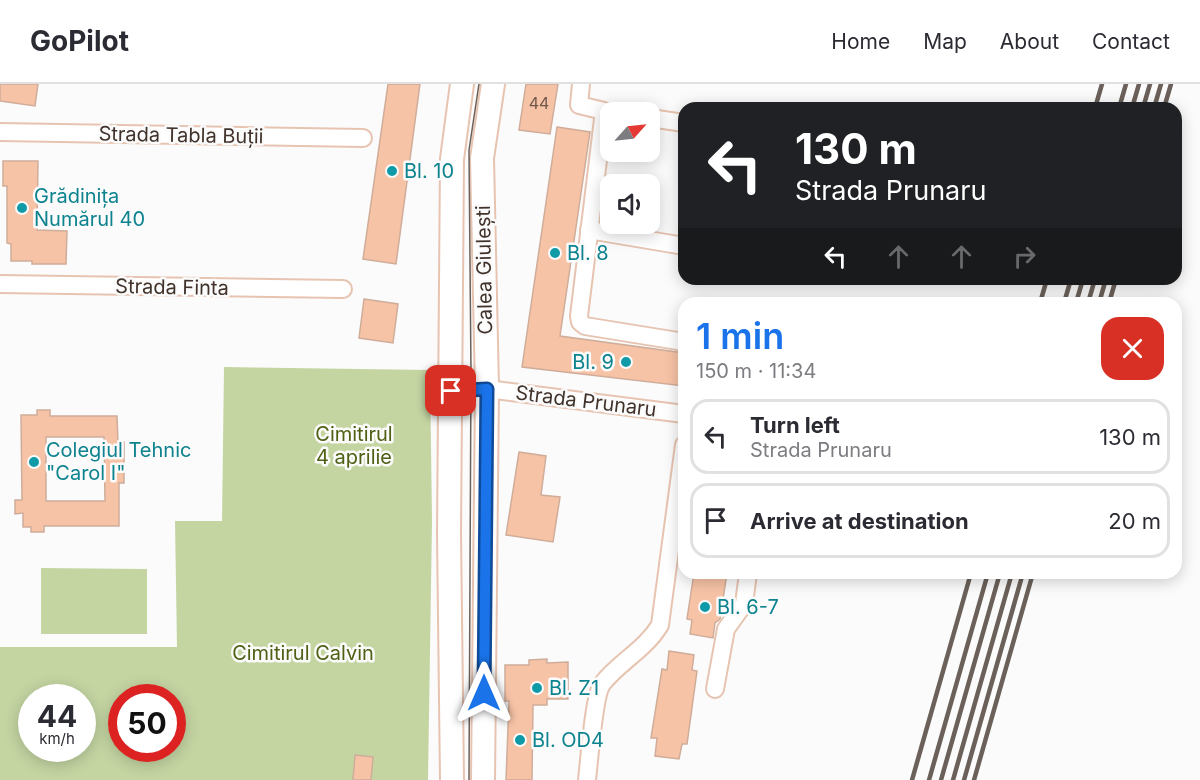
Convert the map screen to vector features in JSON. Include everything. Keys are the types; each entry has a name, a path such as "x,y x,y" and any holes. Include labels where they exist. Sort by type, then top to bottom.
{"main road":[{"name":"Calea Giulești","path":"452,780 449,534 452,159 462,84"},
{"name":"Calea Giulești","path":"483,780 487,389 482,158 493,84"}],"street":[{"path":"581,84 579,105 600,110"},
{"path":"660,119 678,122"},
{"name":"Strada Tabla Buții","path":"0,132 363,138"},
{"path":"600,162 589,230 580,322 585,326 678,341"},
{"path":"589,230 678,245"},
{"name":"Strada Finta","path":"0,284 343,289"},
{"name":"Strada Prunaru","path":"451,391 487,389 678,413"},
{"path":"587,780 600,687 613,672 651,640 660,625 678,490"},
{"path":"715,689 726,630 744,604 747,579"}],"green space":[{"name":"Cimitirul Calvin","path":"224,367 430,370 432,521 428,780 0,780 0,647 177,647 175,521 222,521"},
{"path":"41,568 147,569 147,634 41,634"}],"building":[{"path":"0,84 38,84 35,106 0,101"},
{"name":"Bl. 10","path":"388,84 420,84 396,264 363,259"},
{"path":"526,84 558,84 550,134 519,130"},
{"name":"Bl. 8","path":"557,127 590,132 560,336 678,352 678,385 522,367"},
{"name":"Grădinița Numărul 40","path":"3,161 38,161 37,230 67,231 66,264 32,264 32,261 11,261 11,244 7,243 7,186 3,186"},
{"path":"364,299 398,304 393,343 359,338"},
{"name":"Colegiul Tehnic \"Carol I\"","path":"37,410 50,410 50,416 117,416 118,442 124,442 124,483 119,483 119,526 44,526 44,532 31,532 31,527 23,527 23,513 15,514 15,500 22,500 21,415 37,415","holes":["46,437 104,437 105,501 46,501"]},
{"path":"519,452 546,456 541,495 560,497 553,542 506,535"},
{"name":"Bl. 6-7","path":"693,579 726,579 720,619 715,623 713,638 690,634 692,620 687,619"},
{"path":"669,651 694,655 692,670 697,671 687,744 682,744 679,759 655,756 657,738 651,738 662,669 667,670"},
{"path":"547,659 547,663 568,662 568,699 547,699 547,705 533,705 532,780 506,780 509,701 505,701 505,665 529,665 529,660"},
{"path":"355,755 373,757 371,780 353,780"}],"tram line":[{"path":"469,780 471,372 469,150 479,84"}],"railway":[{"path":"1097,102 1102,84"},
{"path":"1121,102 1126,84"},
{"path":"1134,102 1139,84"},
{"path":"1145,102 1150,84"},
{"path":"1156,102 1161,84"},
{"path":"1166,102 1171,84"},
{"path":"1042,297 1045,285"},
{"path":"1066,297 1069,285"},
{"path":"1078,297 1081,285"},
{"path":"1090,297 1093,285"},
{"path":"1101,297 1104,285"},
{"path":"1111,297 1114,285"},
{"path":"912,780 969,579"},
{"path":"929,780 986,579"},
{"path":"941,780 998,579"},
{"path":"953,780 1010,579"},
{"path":"964,780 1021,579"},
{"path":"974,780 1031,579"}],"place":[{"name":"Bl. 10","path":"392,171"},
{"name":"Grădinița Numărul 40","path":"22,208"},
{"name":"Bl. 8","path":"555,253"},
{"name":"Bl. 9","path":"626,362"},
{"name":"Colegiul Tehnic \"Carol I\"","path":"34,462"},
{"name":"Bl. 6-7","path":"705,607"},
{"name":"Bl. Z1","path":"537,688"},
{"name":"Bl. OD4","path":"520,740"}],"route":[{"path":"451,391 487,389 484,693"}],"park label":[{"name":"Cimitirul 4 aprilie","path":"354,446"}]}
